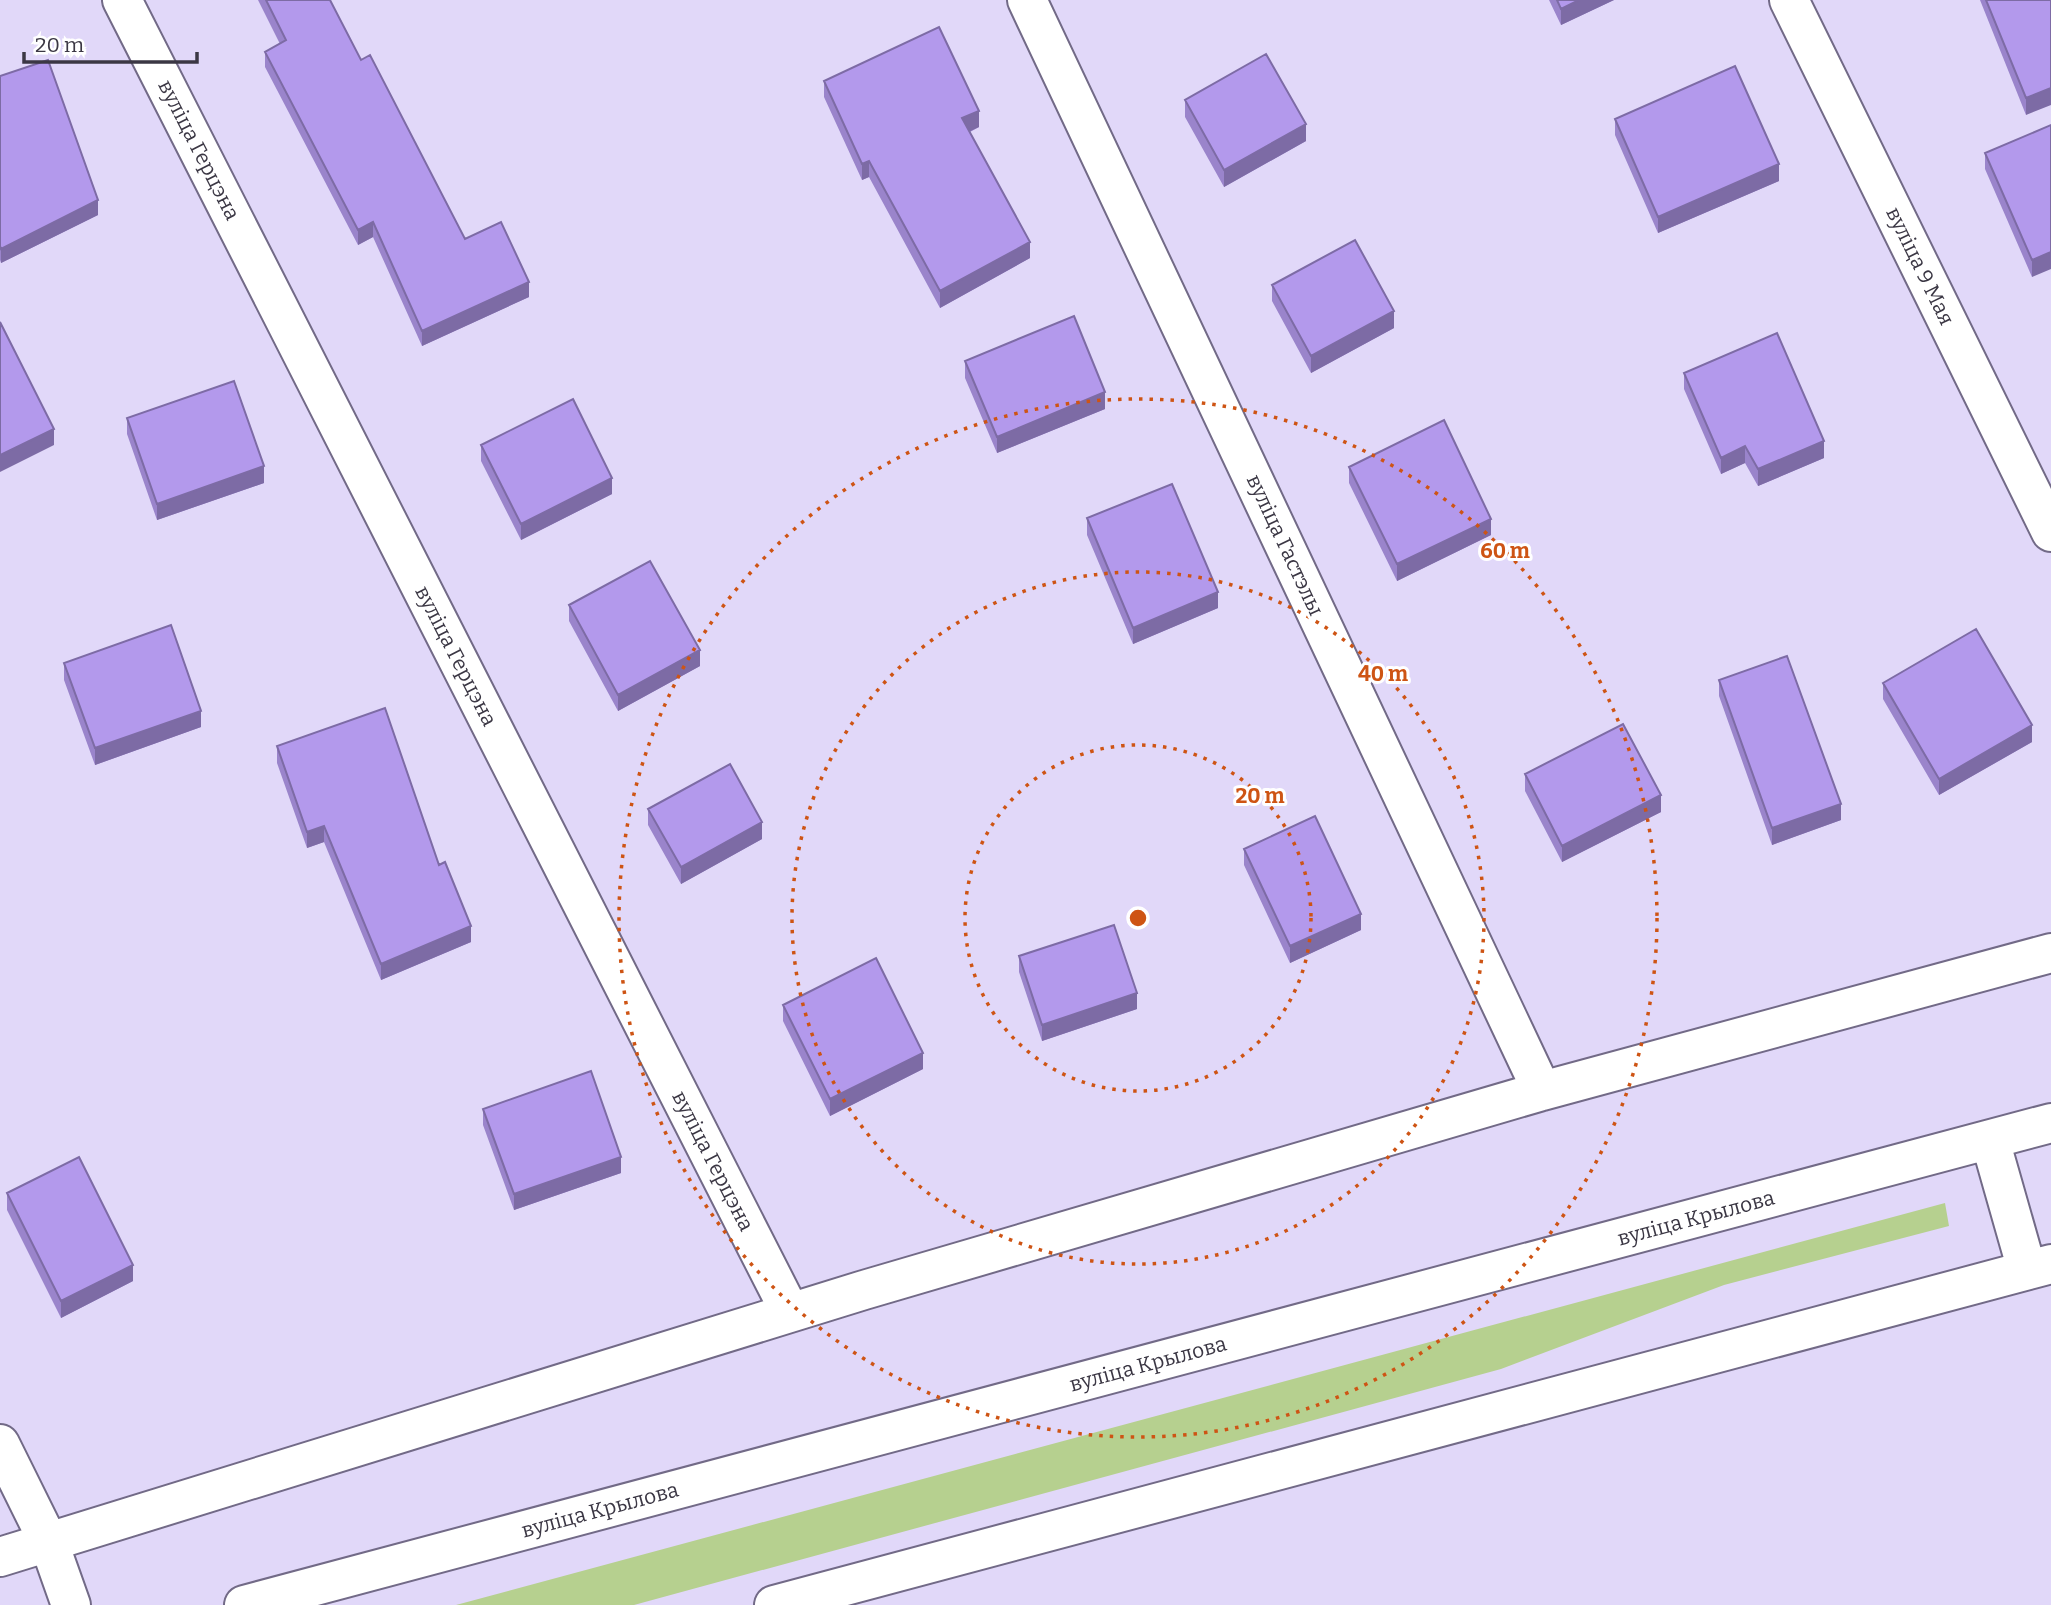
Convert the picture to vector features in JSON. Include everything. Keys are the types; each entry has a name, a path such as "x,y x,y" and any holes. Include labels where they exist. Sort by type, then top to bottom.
{"street":[{"name":"вуліца Герцэна","path":"122,0 790,1311"},
{"name":"вуліца Гастэлы","path":"1027,0 1542,1091"},
{"name":"вуліца 9 Мая","path":"1789,0 2051,532"},
{"path":"0,1557 790,1311 1542,1091 2051,953"},
{"name":"вуліца Крылова","path":"244,1605 2051,1123"},
{"path":"774,1605 2039,1267 1990,1140"},
{"path":"0,1444 49,1543 71,1605"}],"green space":[{"path":"1945,1203 1949,1226 1724,1285 1501,1369 634,1605 456,1605"}],"building":[{"path":"266,0 330,0 361,60 370,55 465,239 501,222 529,282 422,331 373,222 358,230 265,52 286,40"},
{"path":"1557,0 1579,0 1561,9"},
{"path":"1986,0 2051,0 2051,88 2026,98"},
{"path":"939,27 979,111 962,118 1030,242 940,291 869,161 862,164 824,81"},
{"path":"1266,54 1306,124 1224,170 1185,100"},
{"path":"48,60 98,200 1,249 0,76"},
{"path":"1735,66 1779,164 1658,217 1615,119"},
{"path":"2051,125 2051,252 2032,260 1985,153"},
{"path":"1355,240 1394,311 1311,356 1272,285"},
{"path":"1074,316 1105,392 997,437 965,361"},
{"path":"0,322 54,429 0,455"},
{"path":"1777,333 1824,441 1758,469 1745,446 1721,458 1684,373"},
{"path":"234,381 264,466 157,504 127,418"},
{"path":"573,399 612,478 521,524 481,445"},
{"path":"1444,420 1491,519 1397,564 1349,467"},
{"path":"1172,484 1218,592 1133,628 1087,518"},
{"path":"650,561 700,650 618,695 569,605"},
{"path":"171,625 201,711 95,748 64,663"},
{"path":"1976,629 2032,725 1939,779 1883,683"},
{"path":"1787,656 1841,804 1772,828 1719,680"},
{"path":"385,708 439,865 445,862 471,926 381,964 324,826 307,832 277,746"},
{"path":"1623,724 1661,795 1562,846 1525,774"},
{"path":"730,764 762,822 681,867 648,809"},
{"path":"1315,816 1361,914 1290,946 1244,849"},
{"path":"1114,925 1137,993 1042,1025 1019,956"},
{"path":"876,958 923,1053 830,1099 783,1005"},
{"path":"591,1071 621,1157 514,1194 483,1109"},
{"path":"79,1157 133,1265 61,1301 7,1193"}]}
